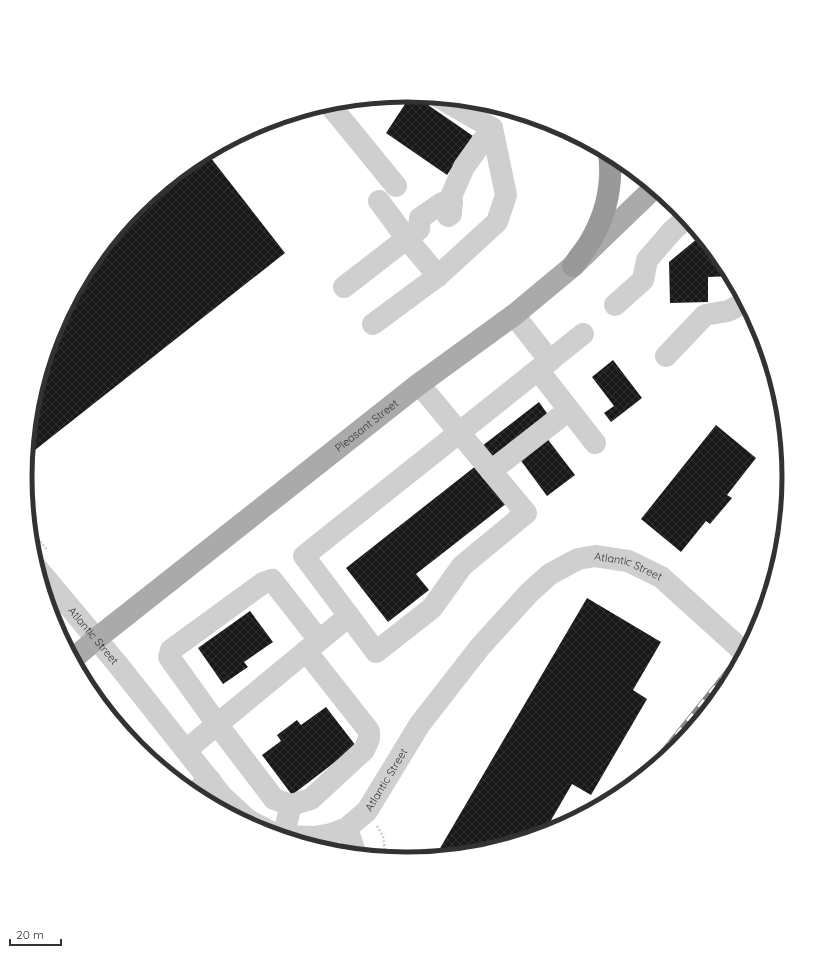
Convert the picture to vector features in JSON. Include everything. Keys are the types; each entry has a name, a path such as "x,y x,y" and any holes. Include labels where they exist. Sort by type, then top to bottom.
{"highway":[{"path":"574,266 591,240 604,211 609,188 608,160"}],"main road":[{"name":"Pleasant Street","path":"77,656 420,384 514,315 574,266 650,191"}],"street":[{"path":"373,324 438,276 497,222 506,195 492,128 451,105"},
{"path":"333,109 396,186"},
{"path":"344,287 413,234 420,218 442,203 452,203 452,194 464,167 492,128"},
{"path":"379,201 413,234 438,276"},
{"path":"615,305 643,280 647,260 673,230 682,222"},
{"path":"666,356 705,315 728,311 740,304"},
{"path":"514,315 569,410 595,443"},
{"path":"420,384 460,432 526,513 462,566 432,608 376,652 304,556 460,432 583,334"},
{"path":"491,471 569,410"},
{"name":"Atlantic Street","path":"298,836 315,837 331,834 347,828 367,810 420,724 480,647 528,593 550,574 578,559 595,556 628,561 661,577 741,649"},
{"name":"Atlantic Street","path":"46,579 222,796 242,814"},
{"path":"272,580 313,646 369,731 369,739 364,750 311,799 291,805 274,799 217,724 170,657 171,650 264,583 272,580"},
{"path":"186,750 349,616"},
{"path":"198,790 210,780"},
{"path":"283,832 291,805"},
{"path":"347,828 354,849"}],"path":[{"path":"367,810 383,836 385,852"}],"building":[{"path":"406,102 408,102 425,103 473,136 447,175 386,133"},
{"path":"211,158 285,253 35,450 33,448 35,428 45,380 61,334 82,290 110,249 142,212 160,195"},
{"path":"697,239 725,276 708,277 708,302 670,303 669,262"},
{"path":"613,360 642,398 611,422 604,413 614,406 592,377"},
{"path":"539,402 551,419 495,462 482,446"},
{"path":"716,425 756,458 727,495 732,498 710,524 706,521 681,552 641,519"},
{"path":"546,437 575,475 547,496 519,458"},
{"path":"477,465 507,503 416,574 429,590 388,622 346,568"},
{"path":"587,598 661,642 633,690 647,699 591,795 572,784 548,825 528,833 481,846 438,852"},
{"path":"250,611 273,642 244,662 248,667 223,684 198,648"},
{"path":"326,707 356,746 292,795 262,755 281,741 277,735 297,720 301,725"}],"railway":[{"path":"658,757 735,662"}]}
